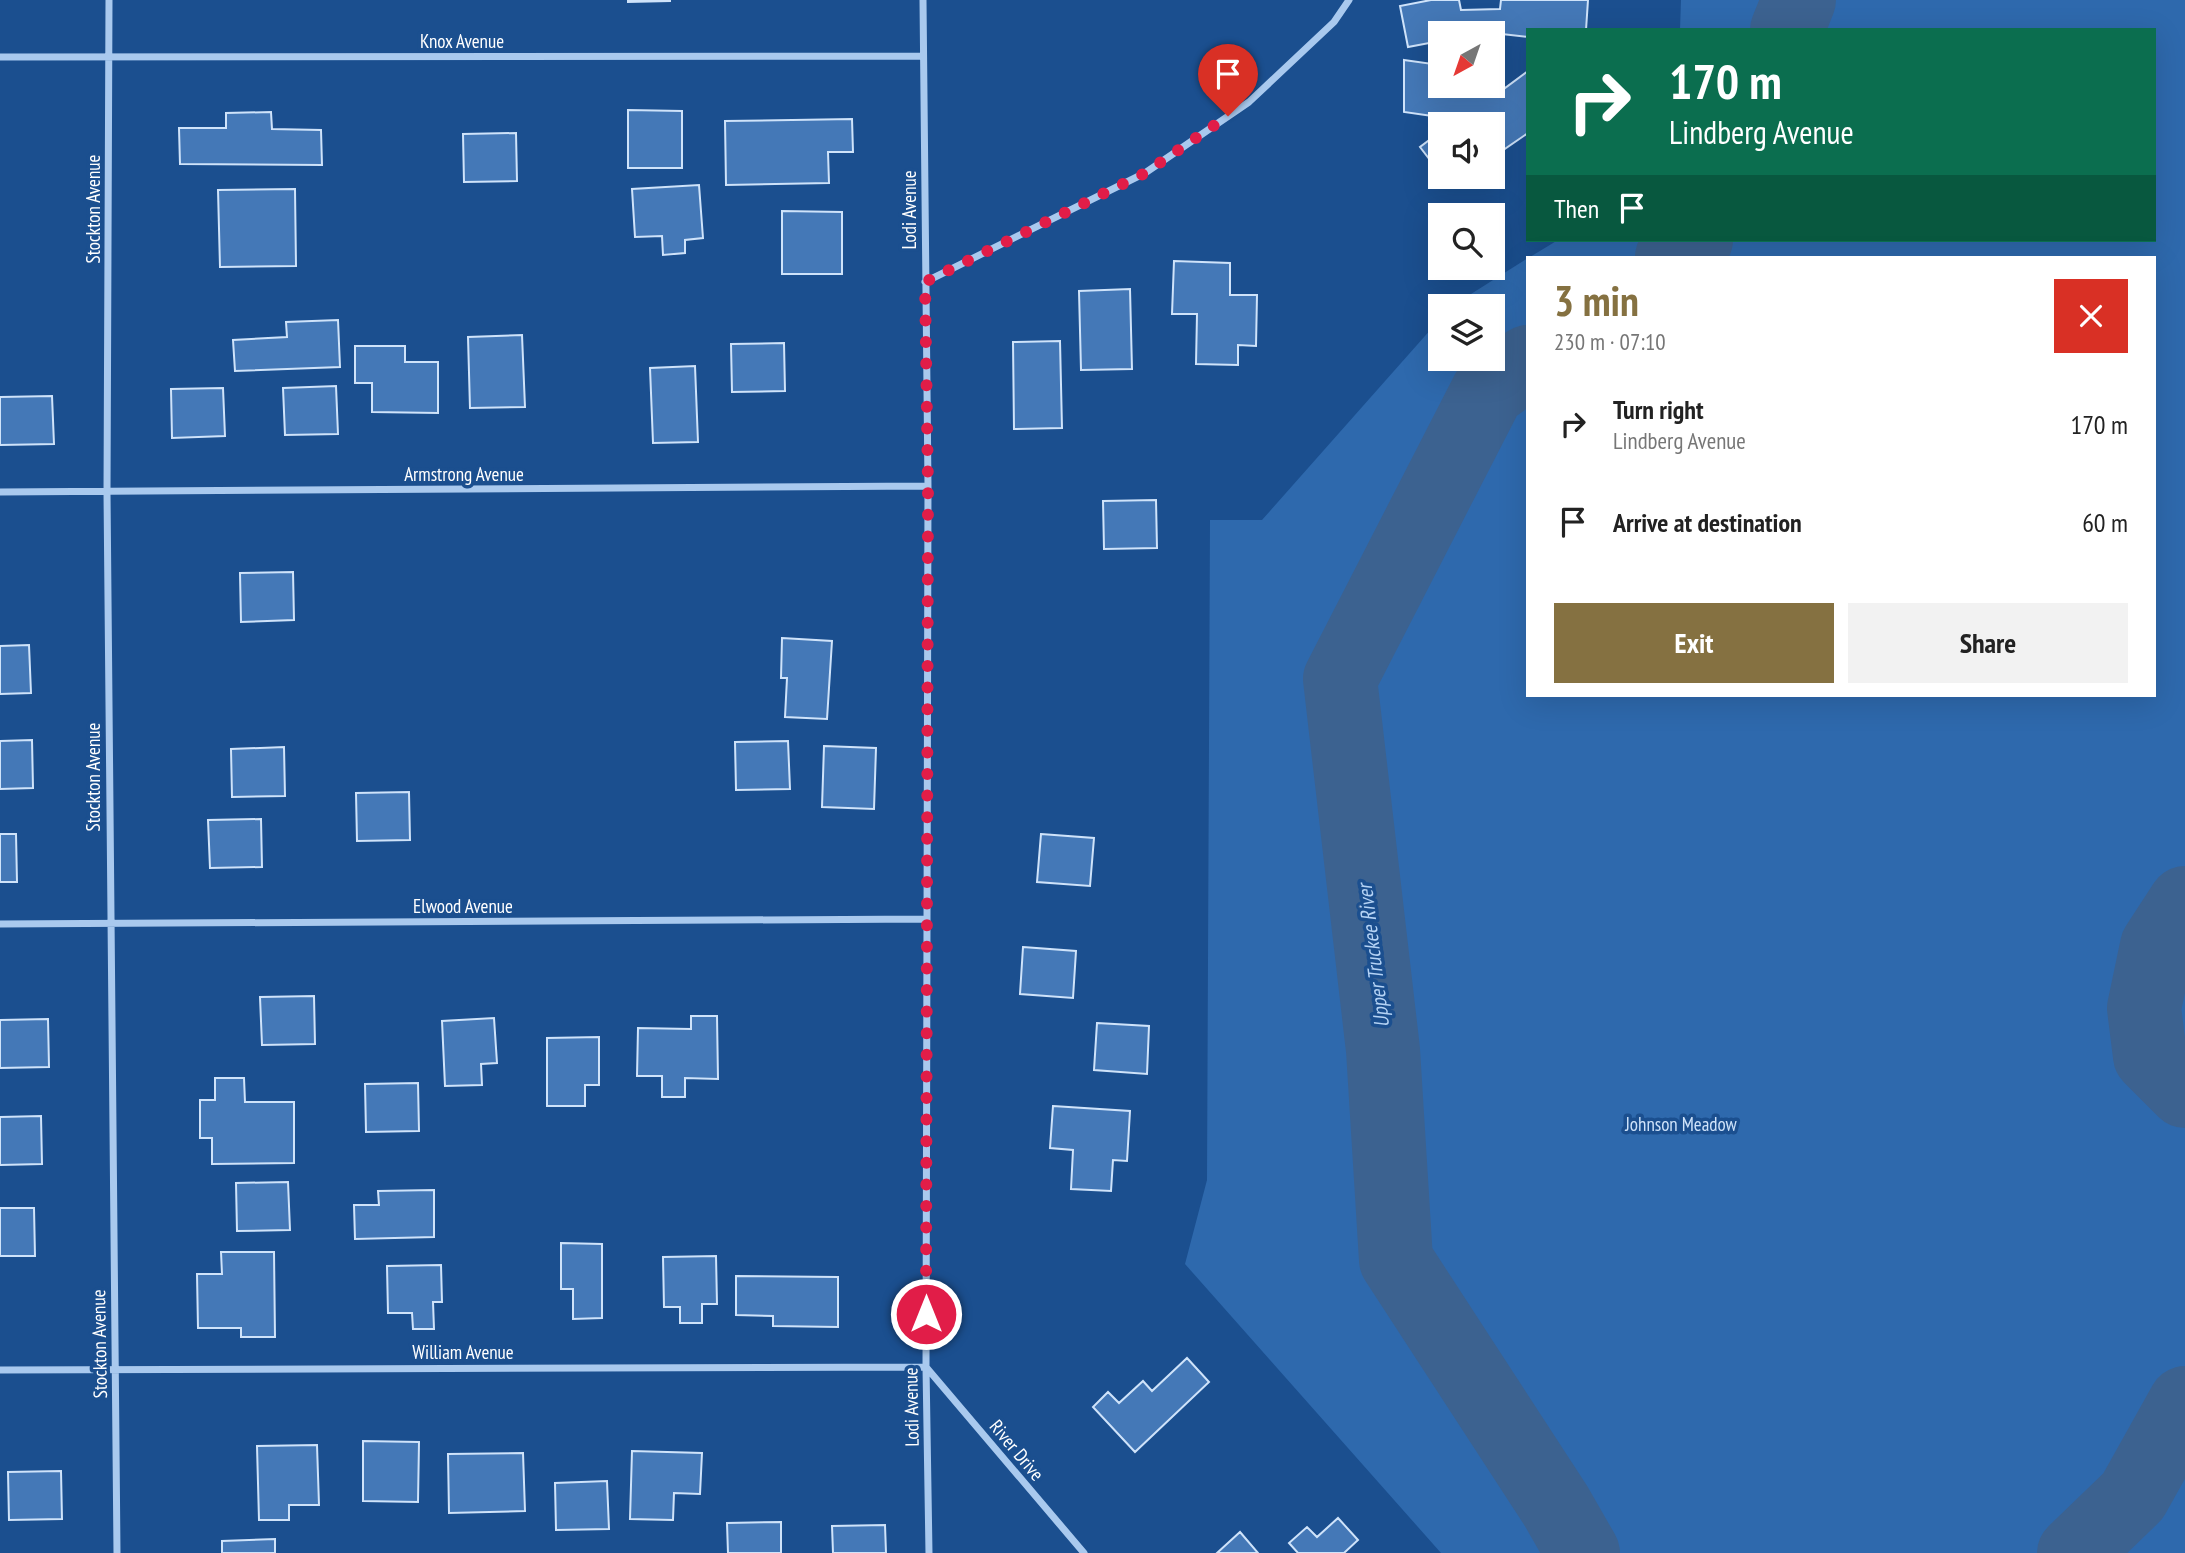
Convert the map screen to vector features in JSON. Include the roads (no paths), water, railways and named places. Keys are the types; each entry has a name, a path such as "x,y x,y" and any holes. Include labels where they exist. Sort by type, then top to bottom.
{"street":[{"name":"Stockton Avenue","path":"109,0 107,492 117,1553"},
{"name":"Lodi Avenue","path":"923,0 928,486 926,1367 929,1553"},
{"path":"925,282 1145,173 1249,102 1334,22 1349,0"},
{"name":"Knox Avenue","path":"0,57 923,56"},
{"name":"Armstrong Avenue","path":"0,492 928,486"},
{"name":"Elwood Avenue","path":"0,924 926,919"},
{"name":"William Avenue","path":"0,1370 926,1367"},
{"name":"River Drive","path":"926,1367 1084,1553"}],"waterway":[{"name":"Upper Truckee River","path":"1788,28 1799,0"},
{"name":"Upper Truckee River","path":"1673,256 1693,242"},
{"name":"Upper Truckee River","path":"1526,363 1488,391 1340,679 1383,1050 1396,1260 1556,1506 1583,1553"},
{"name":"Upper Truckee River","path":"2185,903 2157,946 2144,1008 2150,1056 2185,1091"},
{"name":"Upper Truckee River","path":"2074,1553 2133,1496 2185,1403"}],"park label":[{"name":"Johnson Meadow","path":"1681,1124"}]}
